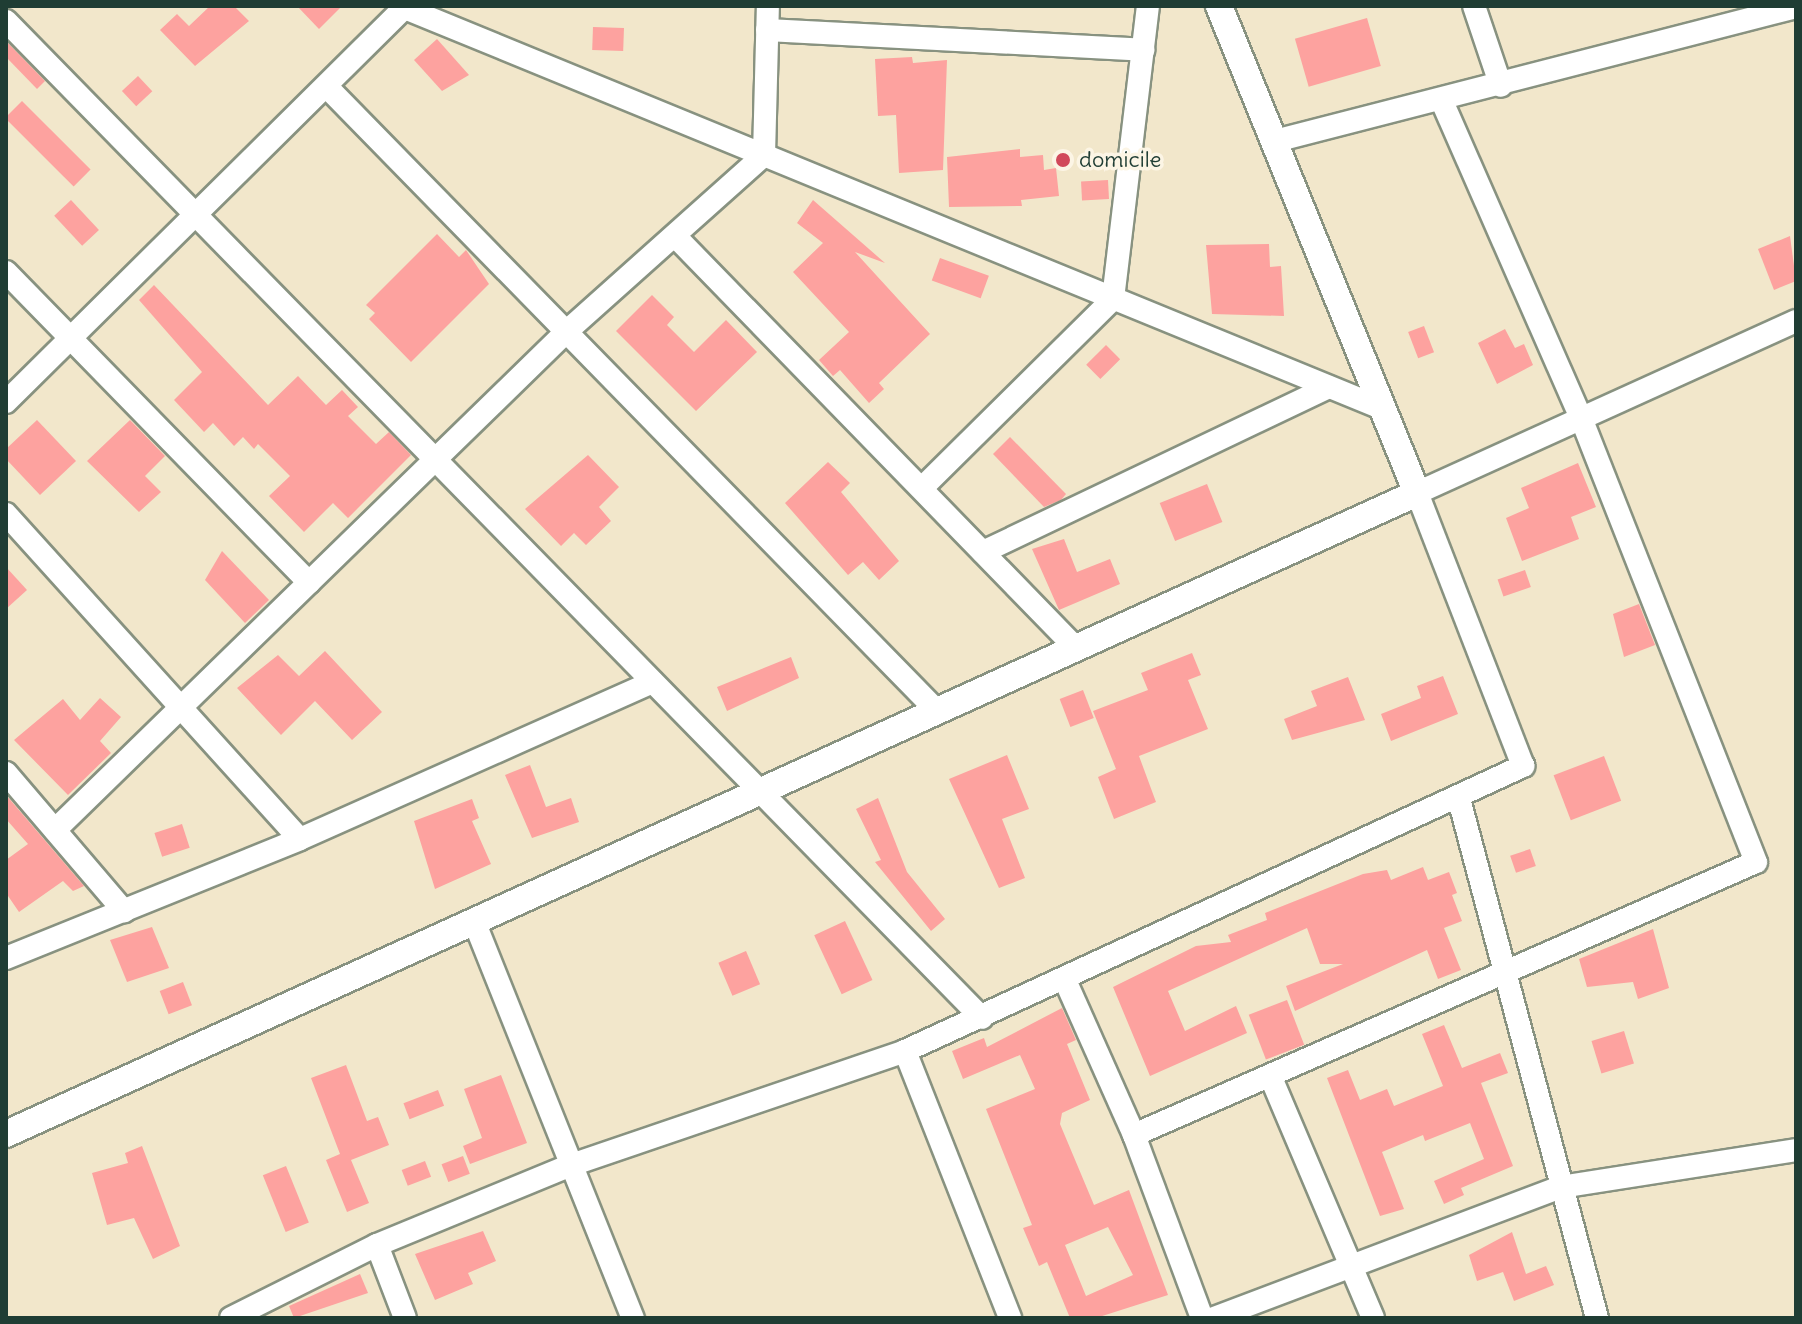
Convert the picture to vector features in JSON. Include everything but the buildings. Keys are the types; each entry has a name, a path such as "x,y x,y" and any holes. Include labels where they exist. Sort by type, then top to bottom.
{"street":[{"path":"55,830 566,332 764,155 768,6"},
{"path":"922,488 1113,299 1148,6"},
{"path":"231,1318 377,1245 571,1165 905,1051 1459,799 1523,766 1417,493 1219,6"},
{"path":"1474,6 1501,86"},
{"path":"6,402 329,89 404,7 1381,408"},
{"path":"1275,141 1442,102 1796,7"},
{"path":"6,21 982,1018"},
{"path":"767,30 1143,50"},
{"path":"329,89 937,711"},
{"path":"1134,1135 1272,1080 1756,862 1581,418 1442,102"},
{"path":"675,236 1076,648"},
{"path":"6,272 309,583"},
{"path":"6,1134 758,789 937,711 1796,321"},
{"path":"983,552 1329,387"},
{"path":"6,514 300,839"},
{"path":"6,958 300,839 653,682"},
{"path":"6,773 124,911"},
{"path":"1459,799 1597,1318"},
{"path":"474,921 633,1318"},
{"path":"1065,980 1134,1135 1202,1318"},
{"path":"905,1051 1010,1318"},
{"path":"1272,1080 1373,1318"},
{"path":"1214,1318 1561,1187 1796,1150"},
{"path":"377,1245 405,1318"}],"place":[{"name":"domicile","path":"1063,160"}]}
